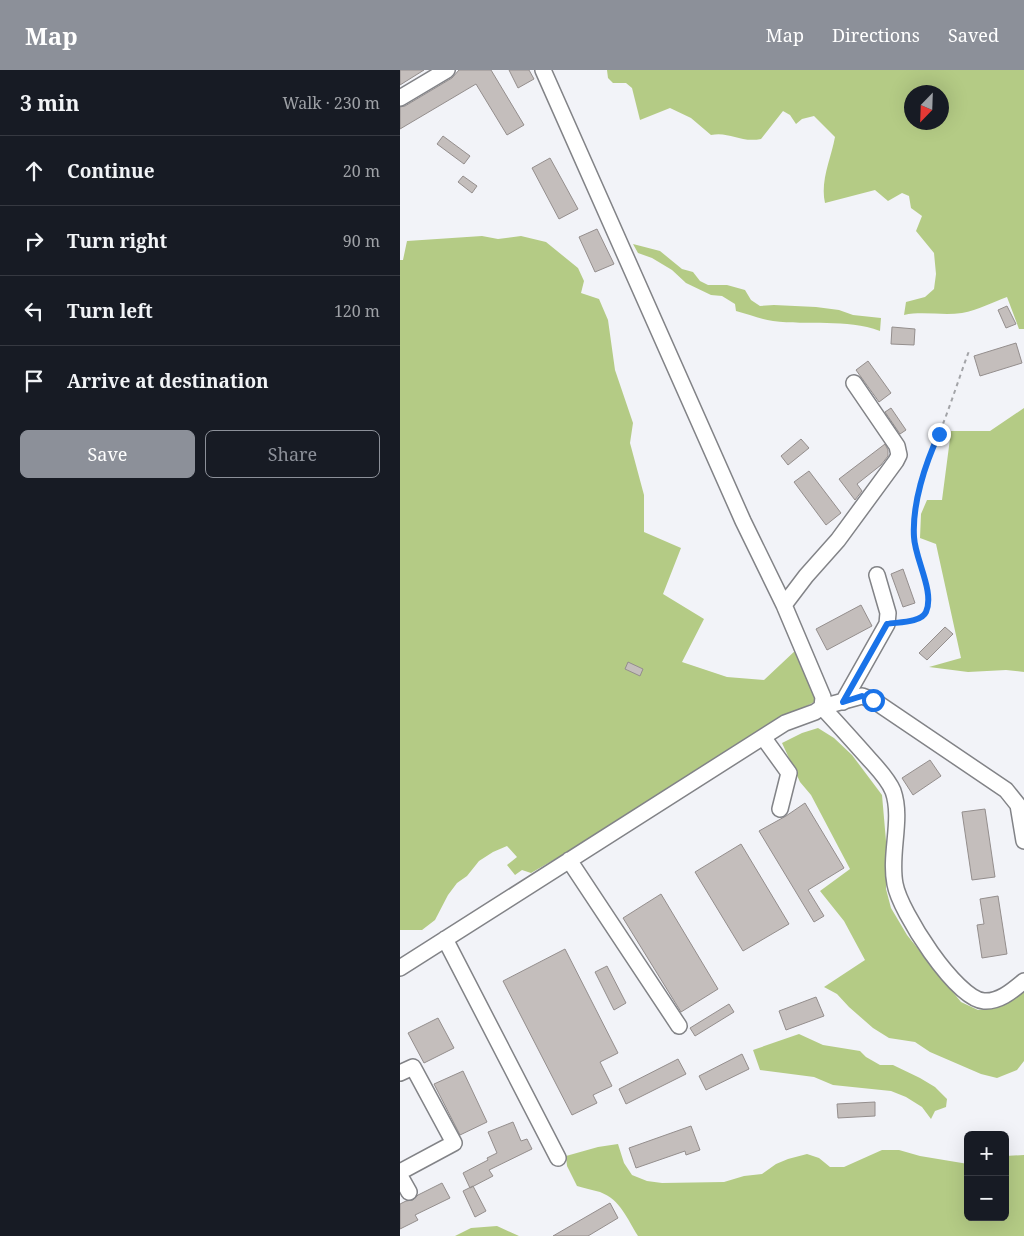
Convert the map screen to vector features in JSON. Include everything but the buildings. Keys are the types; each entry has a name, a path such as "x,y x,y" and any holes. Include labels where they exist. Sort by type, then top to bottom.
{"street":[{"path":"400,98 447,70"},
{"path":"543,70 743,521 784,605 823,696 822,707 892,788 896,802 893,867 895,886 906,911 924,943 960,988 974,999 995,1000 1010,993 1024,981"},
{"path":"784,605 806,576 838,540 899,455 897,446 854,383"},
{"path":"843,702 887,624 888,613 877,575"},
{"path":"400,968 785,723 815,712 822,707 862,696 873,700 1006,790 1021,804 1024,841"},
{"path":"763,737 790,773 780,809"},
{"path":"569,860 679,1026"},
{"path":"445,939 558,1158"},
{"path":"400,1073 413,1067 454,1143 400,1172"},
{"path":"400,1176 408,1192"}],"path":[{"path":"887,624 919,619 925,614 928,604 927,592 914,540 915,509 930,454 969,351"}],"green space":[{"path":"607,70 1024,70 1024,329 1019,329 1007,297 962,313 918,313 904,315 906,302 925,297 934,289 936,274 934,253 916,231 922,216 911,208 909,196 902,193 888,201 875,190 825,203 825,178 835,137 814,116 802,119 796,124 790,115 783,111 761,139 747,140 723,134 711,135 691,118 670,108 640,120 632,88 626,83 613,83 608,78"},
{"path":"482,236 498,239 521,236 546,242 578,268 584,281 581,293 599,299 608,320 615,370 633,423 630,443 644,495 644,532 681,548 663,594 704,619 682,662 727,677 764,680 797,649 816,693 814,702 781,720 562,861 557,858 531,873 522,870 515,875 507,865 517,857 507,846 493,852 479,861 467,876 457,883 448,895 435,920 422,930 400,930 400,260 403,260 407,241"},
{"path":"633,244 660,251 682,269 693,272 700,281 708,285 727,285 745,290 751,300 760,306 816,307 839,310 853,315 881,318 880,331 840,323 773,321 736,311 735,304 722,296 711,295 686,283 672,270 652,258 638,253"},
{"path":"1024,408 1024,672 1006,670 968,672 929,667 961,658 936,544 920,538 921,514 927,500 942,500 951,431 990,431"},
{"path":"818,728 834,738 852,755 882,795 886,841 886,889 891,908 907,935 961,1002 978,1010 1000,1007 1024,991 1024,1061 1017,1070 997,1078 981,1074 930,1052 915,1042 889,1038 873,1028 837,994 824,987 865,960 844,921 820,891 850,869 811,795 800,782 782,743 802,733"},
{"path":"799,1034 823,1045 860,1051 880,1065 893,1065 920,1078 935,1087 947,1099 946,1107 935,1111 931,1119 922,1107 906,1097 891,1091 833,1085 814,1077 760,1070 753,1050"},
{"path":"618,1144 624,1163 632,1175 647,1181 662,1183 724,1182 744,1176 762,1174 776,1164 807,1154 819,1158 830,1167 844,1167 882,1150 899,1150 920,1156 964,1163 964,1221 1009,1221 1009,1156 1024,1155 1024,1236 638,1236 623,1211 613,1200 600,1192 577,1186 567,1166 566,1156 598,1147"},
{"path":"497,1226 519,1236 455,1236 471,1228"}],"route":[{"path":"873,700 862,696 843,702 887,624 919,619 925,614 928,604 927,592 914,540 914,524 915,509 930,454 939,434"}]}
